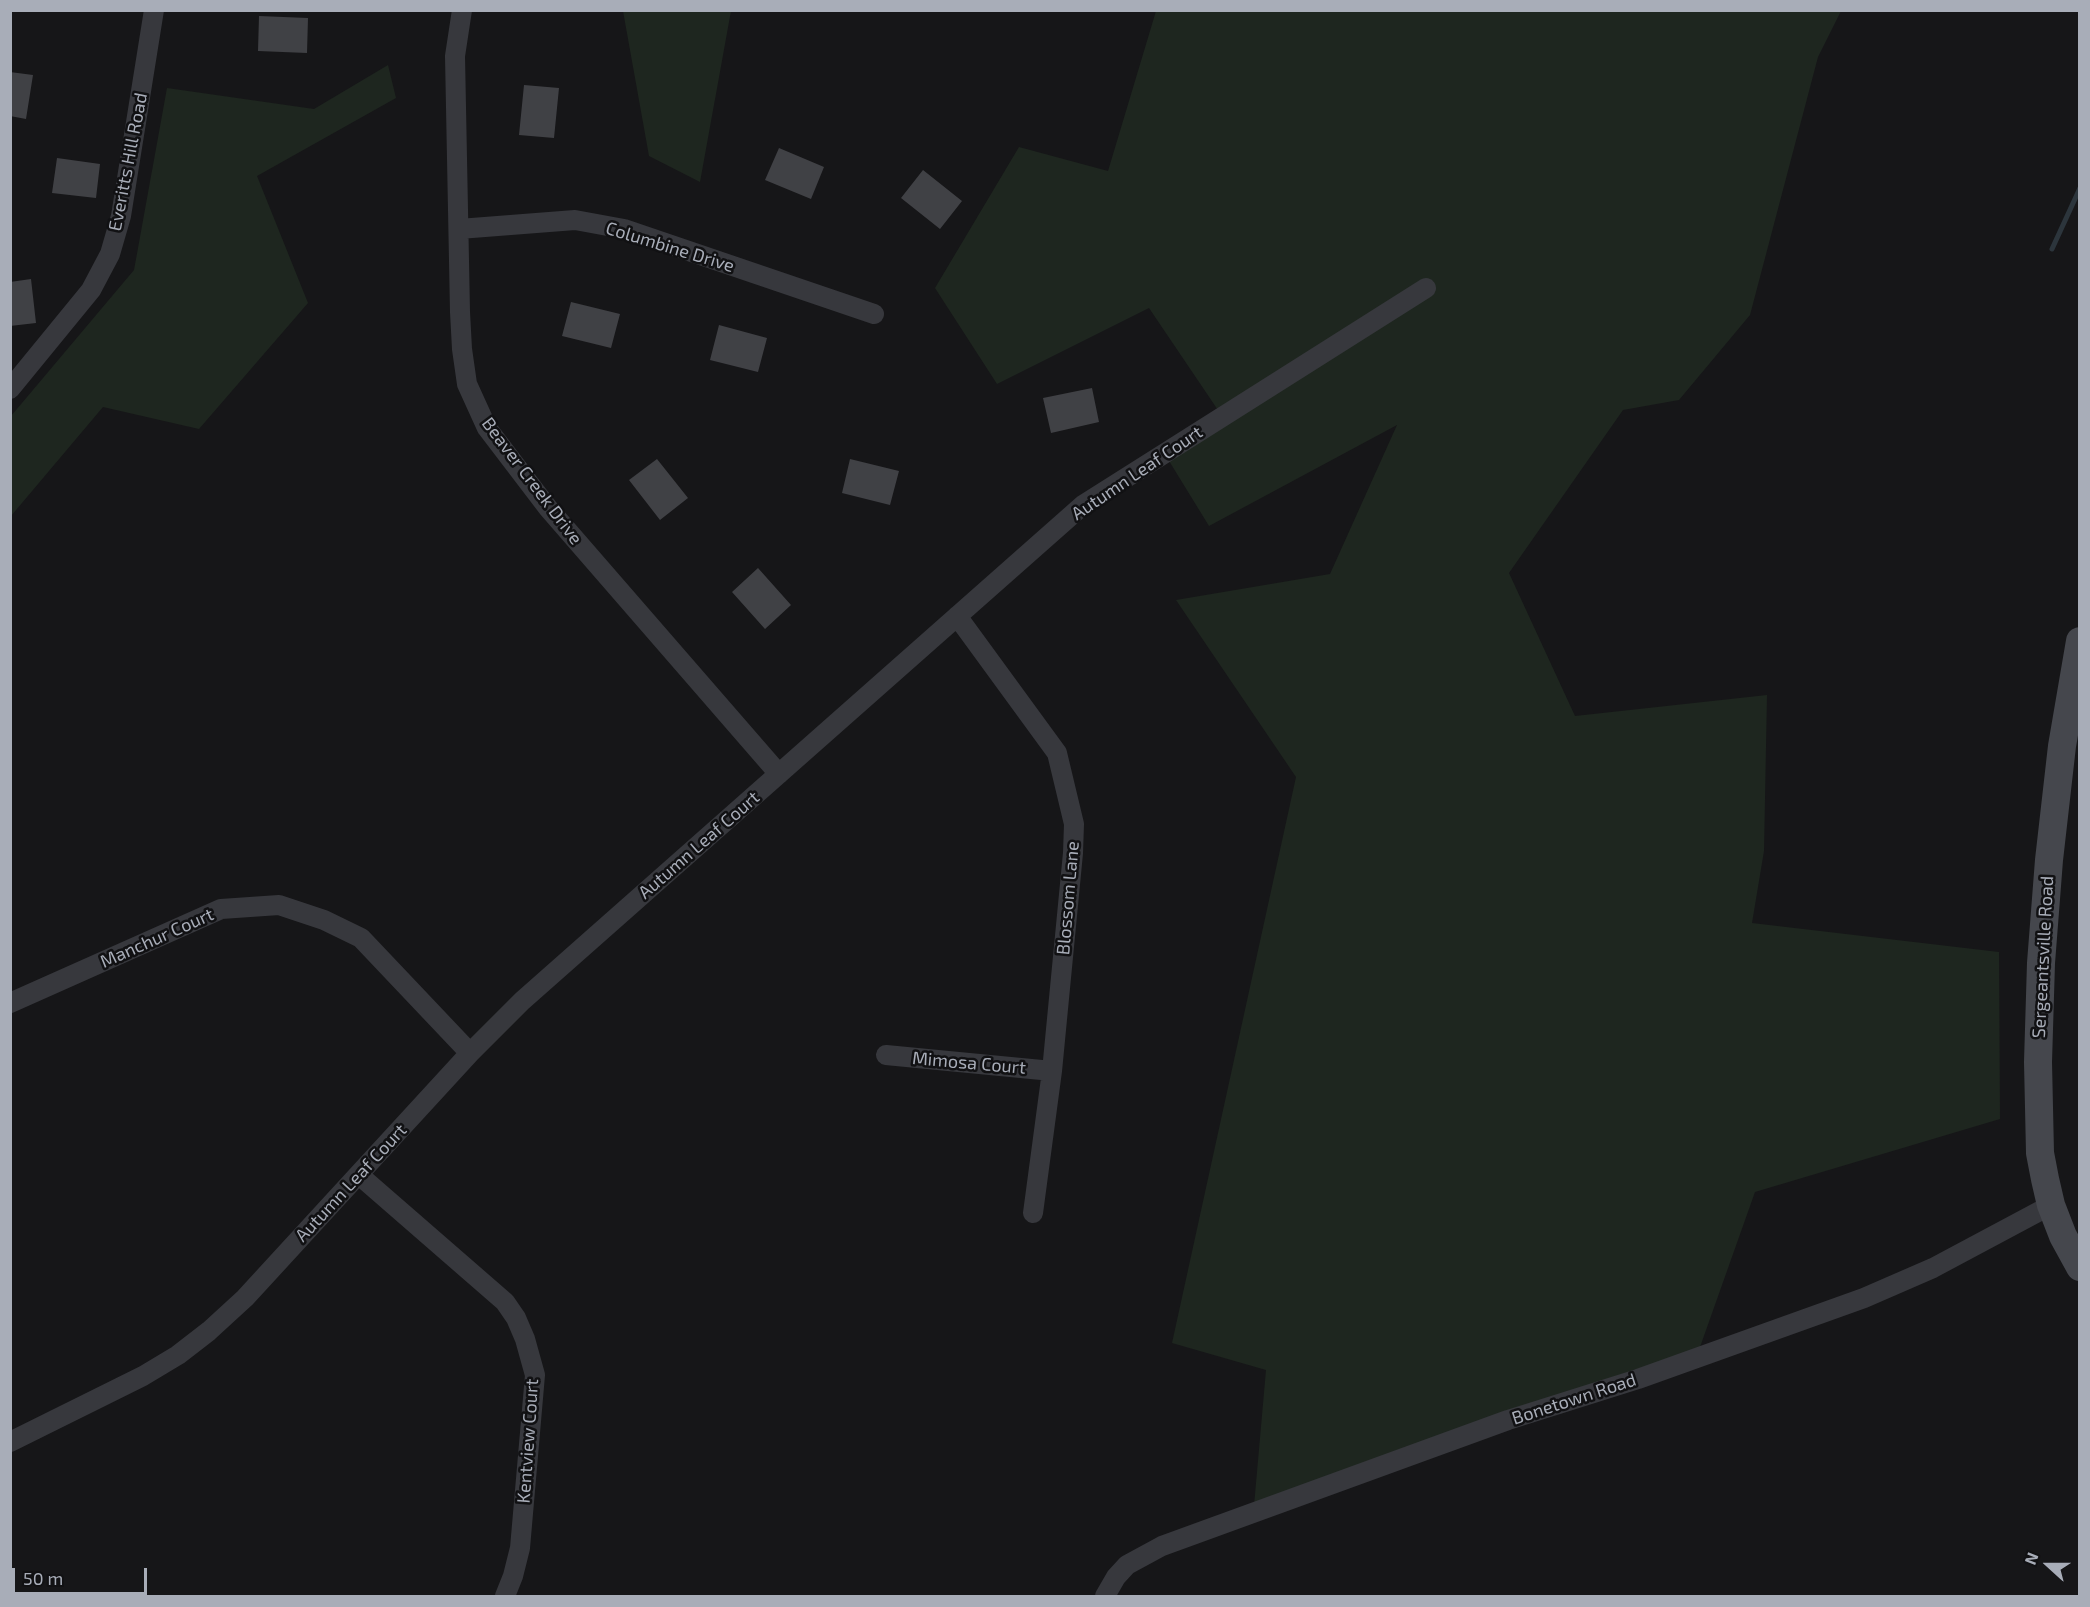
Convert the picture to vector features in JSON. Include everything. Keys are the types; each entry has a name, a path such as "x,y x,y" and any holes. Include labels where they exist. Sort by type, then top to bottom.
{"main road":[{"name":"Sergeantsville Road","path":"2079,641 2055,798 2041,963 2038,1115 2040,1153 2051,1205 2063,1236 2079,1267"}],"street":[{"name":"Everitts Hill Road","path":"10,390 91,290 110,254 123,205 154,10"},
{"name":"Beaver Creek Drive","path":"462,10 455,56 463,358 467,384 487,429 548,508 779,774"},
{"name":"Columbine Drive","path":"459,229 575,220 624,229 874,314"},
{"name":"Autumn Leaf Court","path":"10,1442 143,1376 178,1355 209,1331 245,1298 471,1053 522,1001 1083,505 1426,288"},
{"name":"Blossom Lane","path":"957,616 1057,753 1074,824 1052,1071 1033,1213"},
{"name":"Manchur Court","path":"10,1003 221,909 279,905 324,920 361,938 471,1053"},
{"name":"Mimosa Court","path":"886,1055 1052,1071"},
{"name":"Kentview Court","path":"359,1175 505,1302 516,1318 525,1339 535,1375 520,1548 505,1596"},
{"name":"Bonetown Road","path":"1105,1596 1116,1577 1127,1565 1162,1545 1508,1420 1638,1379 1864,1298 1933,1268 2051,1205"}],"shaded area":[{"path":"623,11 731,11 700,182 649,156"},
{"path":"1156,11 1841,11 1818,57 1750,315 1679,400 1623,410 1509,573 1575,716 1767,695 1764,851 1752,923 1999,952 2000,1119 1755,1192 1694,1364 1253,1517 1266,1370 1172,1343 1296,777 1176,600 1330,574 1397,425 1209,526 1166,456 1224,419 1149,308 997,384 935,288 1019,147 1108,171"},
{"path":"388,65 396,98 257,176 308,303 199,429 103,407 11,516 11,416 134,270 167,88 314,109"}],"building":[{"path":"259,16 308,18 307,53 258,51"},
{"path":"10,72 33,75 26,119 10,116"},
{"path":"524,85 559,88 554,138 519,135"},
{"path":"779,148 824,167 811,199 765,180"},
{"path":"57,158 100,164 96,198 52,193"},
{"path":"923,170 962,201 940,229 901,198"},
{"path":"31,279 36,323 10,326 10,282"},
{"path":"571,302 620,314 611,348 562,336"},
{"path":"719,325 767,338 758,372 710,360"},
{"path":"1092,388 1099,422 1051,433 1043,398"},
{"path":"657,459 688,498 660,520 629,480"},
{"path":"850,459 899,471 890,505 842,493"},
{"path":"758,568 791,605 765,629 732,592"}],"waterway":[{"path":"2052,249 2080,188"}]}
